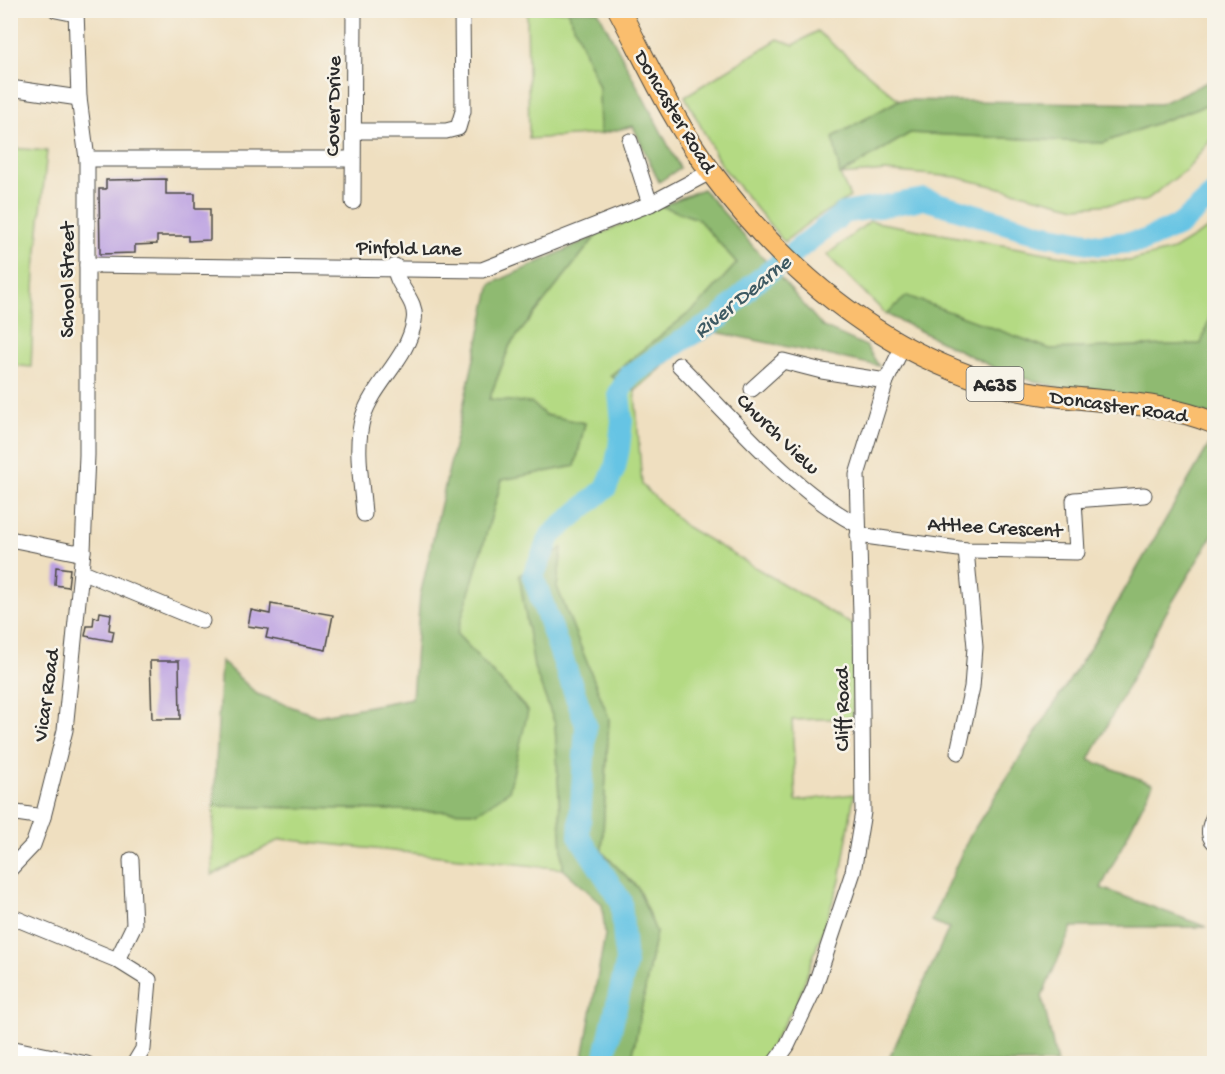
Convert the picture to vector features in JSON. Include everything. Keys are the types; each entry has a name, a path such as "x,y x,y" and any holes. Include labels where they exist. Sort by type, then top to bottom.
{"highway":[{"name":"Doncaster Road","path":"619,10 682,128 710,172 771,244 803,275 863,323 903,346 964,374 1003,387 1172,409 1215,423"}],"street":[{"path":"56,10 76,12"},
{"name":"Cover Drive","path":"353,202 351,159 354,131 354,10"},
{"path":"354,131 446,131 458,128 463,111 462,10"},
{"name":"School Street","path":"76,12 79,98 87,159 87,455 83,551"},
{"path":"10,88 79,98"},
{"path":"630,141 650,204"},
{"path":"87,159 351,159"},
{"name":"Pinfold Lane","path":"87,265 395,266 482,270 650,204 710,172"},
{"path":"364,514 360,456 363,416 412,334 415,317 411,299 395,276 395,266"},
{"name":"Cliff Road","path":"774,1064 787,1046 814,989 853,872 863,812 857,475 886,381 903,346"},
{"path":"752,389 783,361 822,371 886,381"},
{"name":"Church View","path":"679,365 788,474 857,529"},
{"name":"Attlee Crescent","path":"857,529 966,550 1077,552 1074,500 1144,495"},
{"path":"10,539 74,552 83,551"},
{"path":"958,752 971,697 975,647 966,550"},
{"name":"Vicar Road","path":"10,869 33,845 43,817 65,730 83,551"},
{"path":"81,571 202,621"},
{"path":"10,812 43,817"},
{"path":"1215,816 1209,828 1210,838 1215,842"},
{"path":"117,960 134,926 131,860"},
{"path":"10,916 117,960 149,980 143,1049 134,1064"},
{"path":"10,1048 87,1064"}],"green space":[{"path":"527,11 568,11 599,87 600,134 529,139"},
{"path":"568,11 598,11 680,168 659,182 633,126 600,134 599,87"},
{"path":"817,31 899,100 834,137 840,175 850,197 812,220 784,242 721,165 685,96 778,39 794,45"},
{"path":"1214,79 1214,102 1103,143 910,133 840,175 833,137 899,100 1160,104"},
{"path":"1214,102 1214,136 1186,170 1145,201 1077,207 956,177 885,171 840,175 910,133 1103,143"},
{"path":"11,148 47,151 35,270 31,367 11,365"},
{"path":"703,189 823,327 866,346 879,366 716,332 679,353 635,391 610,376 699,305 737,263 698,219 661,206"},
{"path":"661,206 698,219 737,263 699,305 610,376 635,391 642,485 685,526 856,627 853,718 792,720 796,801 854,794 840,881 798,1000 761,1063 631,1063 656,932 638,888 602,852 609,718 557,587 562,549 534,667 555,723 563,869 281,839 212,875 214,806 478,812 528,711 457,634 502,479 575,466 585,423 545,415 531,403 489,400 510,345 596,236"},
{"path":"870,221 1079,259 1129,261 1173,250 1214,225 1214,304 1202,344 1050,349 907,296 886,314 827,255"},
{"path":"596,236 510,345 489,399 532,403 545,415 585,423 575,466 502,480 457,634 528,711 509,791 478,812 214,806 221,661 257,694 317,716 412,698 420,596 491,284"},
{"path":"907,296 1050,349 1201,344 1214,304 1214,415 1065,389 1007,374 886,314"},
{"path":"1213,438 1214,533 1167,611 1089,760 1153,784 1101,888 1207,927 1072,927 1042,996 1057,1063 887,1063 949,928 931,921 969,837 1096,639"},
{"path":"562,548 557,587 609,718 602,852 638,888 656,932 631,1063 582,1063 605,935 602,904 563,869 555,724 534,667 519,575"}],"building":[{"path":"166,179 166,194 195,194 195,209 210,209 210,240 189,241 189,236 157,236 157,244 135,245 135,253 100,254 99,189 106,189 106,180"},
{"path":"56,567 70,569 68,587 55,585"},
{"path":"271,604 333,615 326,650 266,638 268,629 248,626 251,610 270,614"},
{"path":"100,612 111,614 109,630 114,631 112,641 85,636 87,626 93,626 94,617 99,618"},
{"path":"150,661 179,661 180,719 152,719"}],"waterway":[{"name":"River Dearne","path":"603,1064 626,964 621,901 579,836 586,725 533,576 551,535 606,488 615,468 619,448 622,421 619,393 629,376 720,318 751,286 844,213 924,199 1041,234 1099,245 1143,241 1181,224 1214,194"}]}
